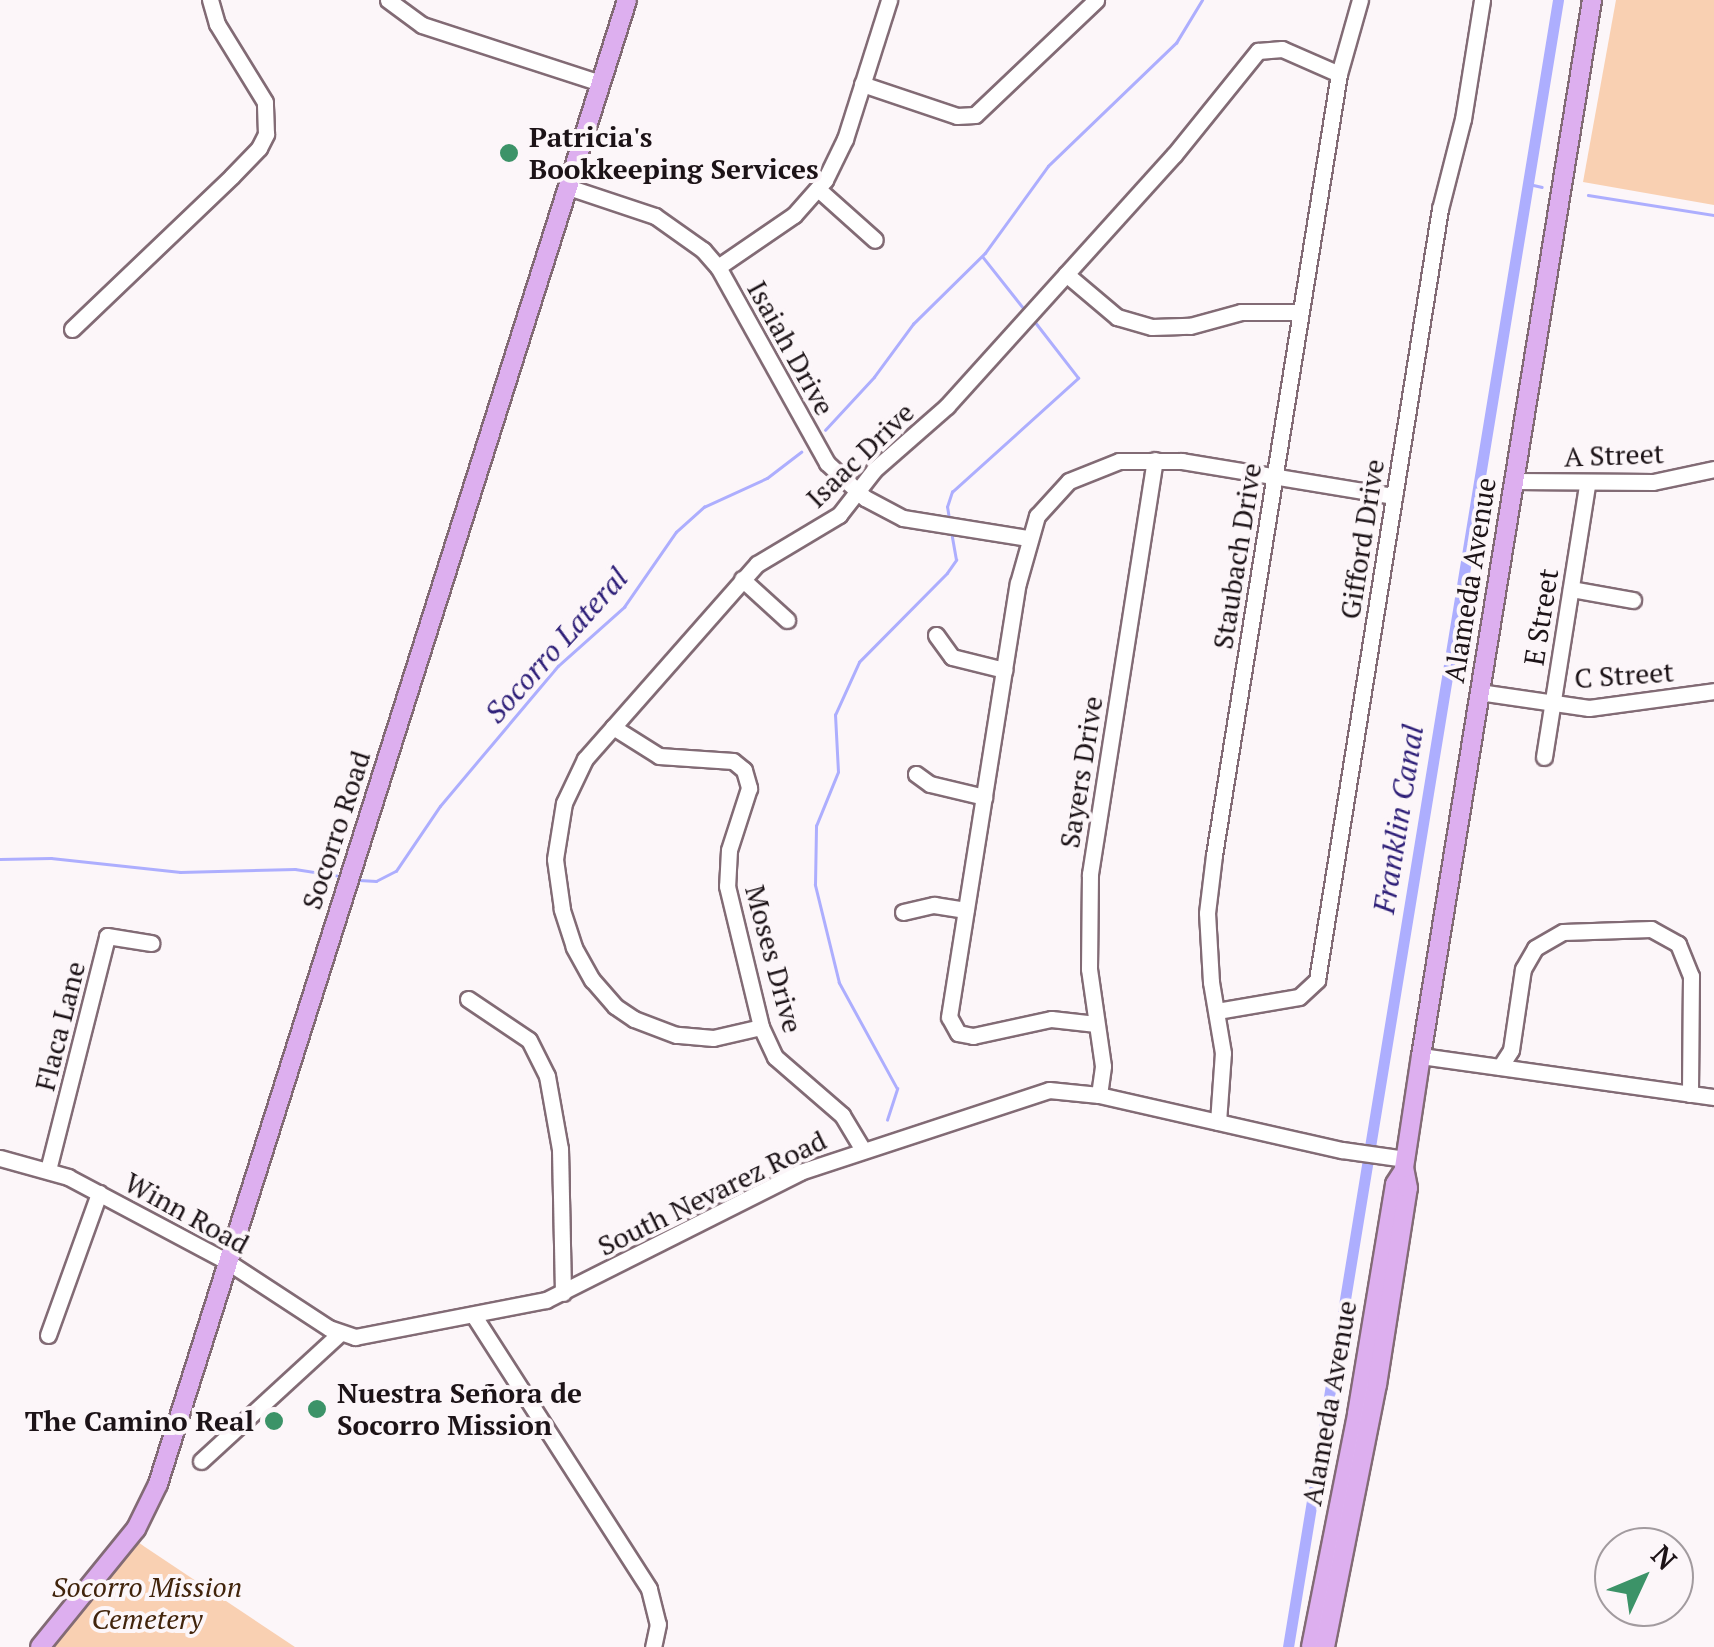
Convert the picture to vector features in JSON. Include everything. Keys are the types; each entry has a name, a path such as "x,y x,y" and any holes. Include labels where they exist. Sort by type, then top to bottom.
{"main road":[{"name":"Socorro Road","path":"40,1647 146,1513 628,0"},
{"name":"Alameda Avenue","path":"1310,1647 1357,1414 1395,1184 1421,1056 1592,0"},
{"name":"Alameda Avenue","path":"1325,1647 1377,1385 1408,1188 1401,1162"}],"street":[{"path":"72,329 232,176 259,148 266,134 265,102 217,24 210,0"},
{"path":"388,0 422,26 601,82"},
{"path":"718,267 794,216 818,189 846,139 889,0"},
{"path":"862,84 957,116 976,114 1096,0"},
{"name":"Staubach Drive","path":"1218,1122 1224,1080 1207,913 1339,74 1360,0"},
{"name":"Gifford Drive","path":"1217,1011 1299,997 1318,980 1440,209 1466,103 1482,0"},
{"name":"Isaac Drive","path":"761,1027 713,1038 676,1035 641,1023 605,996 574,948 556,881 557,836 572,784 593,748 757,564 827,524 874,470 947,406 1219,104 1258,50 1282,49 1339,74"},
{"name":"Isaiah Drive","path":"568,187 655,216 689,238 718,267 816,445 858,492 904,518 1028,538"},
{"path":"818,189 876,240"},
{"path":"1066,274 1117,317 1152,328 1190,326 1241,312 1300,312"},
{"path":"1096,1024 1052,1019 972,1036 958,1033 948,1006 1004,670 1028,538 1036,516 1069,481 1101,465 1155,460 1275,475 1394,496"},
{"name":"Sayers Drive","path":"1099,1095 1103,1066 1090,969 1090,874 1155,460"},
{"name":"A Street","path":"1514,481 1587,484 1665,480 1714,469"},
{"name":"E Street","path":"1544,757 1587,484"},
{"path":"742,579 787,620"},
{"path":"1572,589 1633,600"},
{"path":"936,635 952,657 1004,670"},
{"name":"C Street","path":"1479,692 1603,707 1714,691"},
{"name":"Moses Drive","path":"613,727 658,756 733,761 748,778 729,850 728,886 761,1027 775,1057 842,1114 863,1150"},
{"path":"916,774 930,784 984,796"},
{"path":"903,912 934,905 966,910"},
{"path":"1500,1067 1511,1050 1524,969 1535,948 1563,932 1651,929 1678,944 1691,976 1690,1094"},
{"name":"Flaca Lane","path":"48,1170 107,936 151,943"},
{"path":"468,999 529,1040 547,1076 560,1149 563,1293"},
{"path":"1421,1056 1714,1098"},
{"name":"South Nevarez Road","path":"339,1334 364,1336 474,1316 563,1293 783,1180 1036,1092 1074,1090 1401,1162"},
{"name":"Winn Road","path":"0,1158 48,1170 99,1193 228,1262 339,1334"},
{"path":"48,1335 99,1193"},
{"path":"474,1316 541,1428 648,1589 658,1624 653,1647"},
{"path":"201,1461 339,1334"}],"green space":[{"path":"1616,0 1714,0 1714,205 1583,182"},
{"name":"Socorro Mission Cemetery","path":"138,1542 145,1547 295,1647 54,1647"}],"waterway":[{"name":"Socorro Lateral","path":"825,430 874,377 913,324 985,253 1048,166 1176,43 1202,0"},
{"name":"Franklin Canal","path":"1288,1647 1558,0"},
{"path":"1529,184 1542,187"},
{"path":"1588,195 1714,215"},
{"path":"983,257 1025,310"},
{"path":"949,519 947,507 952,492 1078,378 1033,320"},
{"name":"Socorro Lateral","path":"359,880 376,881 396,871 440,806 558,666 624,607 676,532 704,507 767,478 801,452"},
{"path":"887,1120 897,1089 839,983 815,885 816,826 838,772 835,715 859,662 947,573 956,560 951,533"},
{"name":"Socorro Lateral","path":"0,859 51,858 180,872 295,869 340,876"}],"place":[{"name":"Patricia's Bookkeeping Services","path":"509,153"},
{"name":"Nuestra Señora de Socorro Mission","path":"317,1409"},
{"name":"The Camino Real","path":"274,1421"}]}
